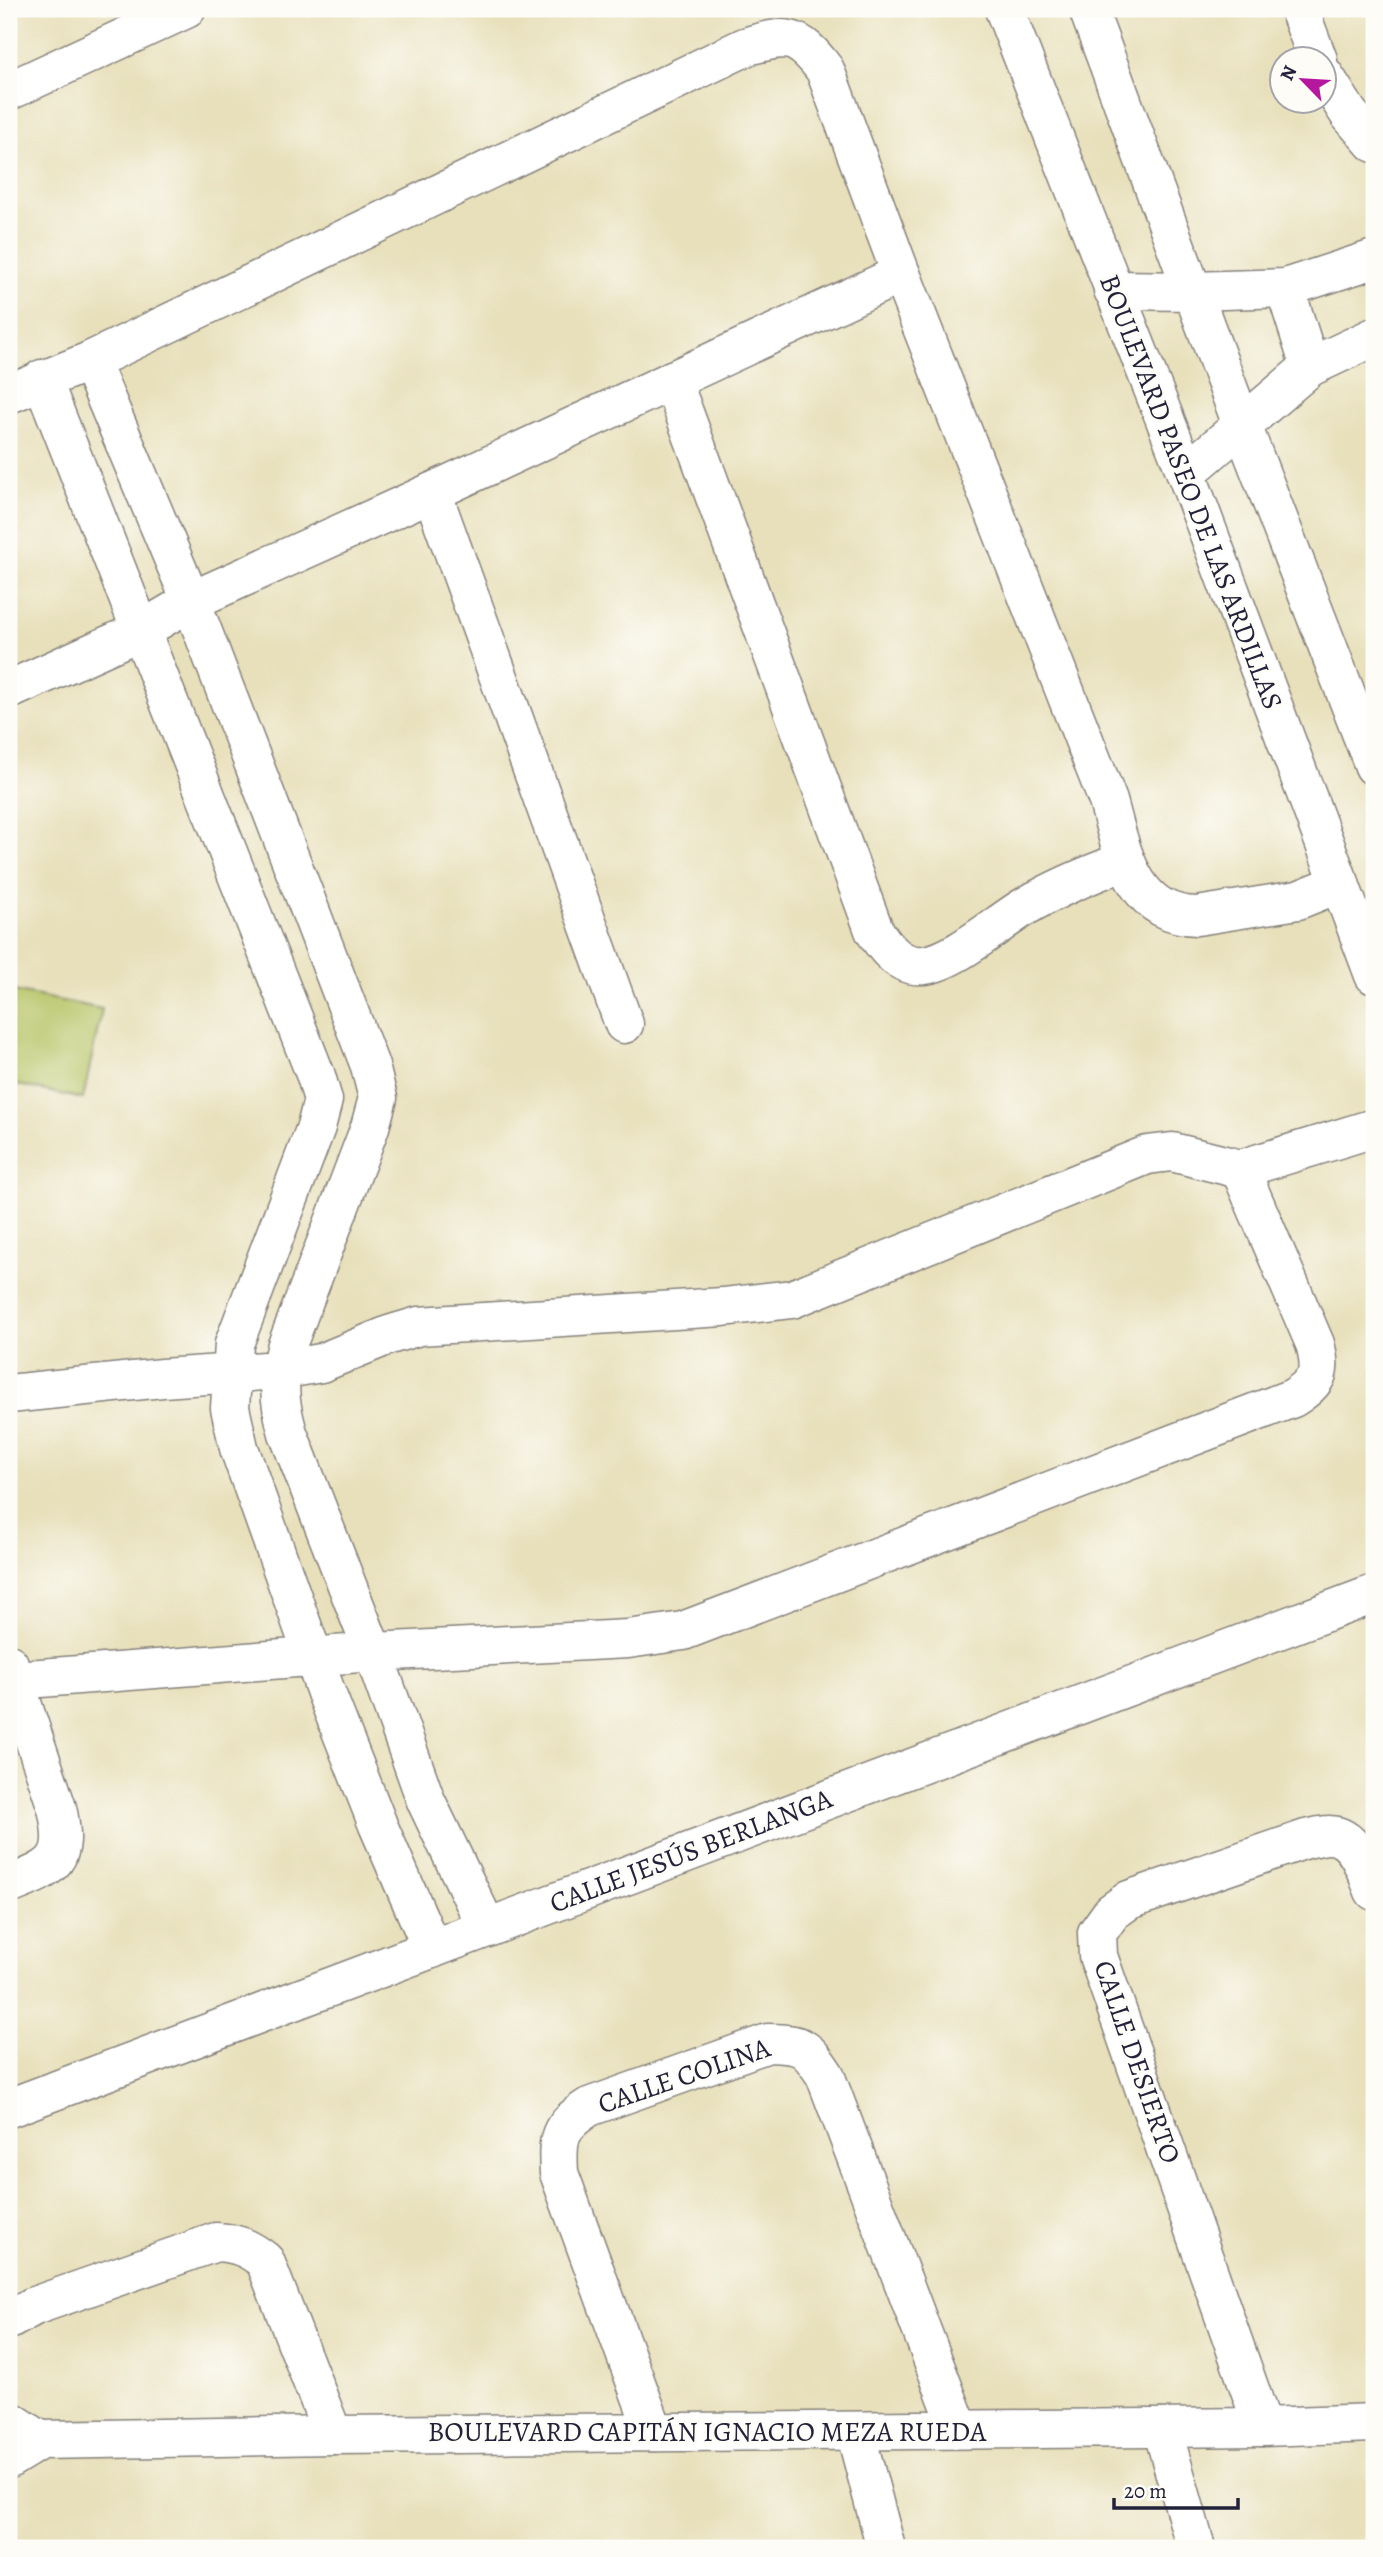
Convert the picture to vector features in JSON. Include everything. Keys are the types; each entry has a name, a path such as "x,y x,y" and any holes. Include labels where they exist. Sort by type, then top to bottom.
{"street":[{"path":"9,91 186,9"},
{"name":"BOULEVARD PASEO DE LAS ARDILLAS","path":"1004,9 1186,473 1374,975"},
{"path":"1088,9 1242,425 1374,766"},
{"path":"1299,9 1313,46"},
{"path":"432,1949 378,1825 315,1658 239,1448 230,1408 234,1343 316,1127 323,1100 312,1063 142,630 25,386 90,361 733,53 770,40 795,40 810,51 825,70 901,274 1108,800 1125,861 1143,893 1154,903 1183,916 1197,916 1298,900 1340,883"},
{"path":"1338,97 1374,143"},
{"path":"1113,290 1285,288 1374,259"},
{"path":"9,690 142,630 191,601 901,274"},
{"path":"1285,288 1310,367"},
{"path":"1186,473 1310,367 1374,337"},
{"path":"90,361 191,601 370,1066 378,1098 370,1127 286,1348 279,1401 288,1433 373,1652 426,1801 486,1928"},
{"path":"672,380 874,930 885,948 904,962 923,966 947,958 1026,906 1071,881 1125,861"},
{"path":"432,492 624,1024"},
{"path":"9,1394 162,1378 281,1370 321,1363 389,1335 419,1326 710,1308 792,1299 1147,1154 1172,1152 1240,1169 1374,1128"},
{"path":"9,1885 35,1875 52,1864 62,1849 62,1829 57,1808 12,1672 315,1658 373,1652 628,1639 683,1631 1293,1398 1309,1388 1317,1376 1320,1361 1240,1169"},
{"name":"CALLE JESÚS BERLANGA","path":"9,2108 1374,1594"},
{"name":"CALLE DESIERTO","path":"1263,2427 1098,1956 1097,1933 1112,1912 1129,1900 1306,1839 1331,1835 1347,1843 1362,1859 1374,1891"},
{"name":"CALLE COLINA","path":"654,2432 559,2173 557,2144 569,2120 589,2107 768,2042 788,2043 810,2051 825,2074 959,2430"},
{"path":"9,2320 34,2306 216,2242 249,2247 265,2261 333,2435"},
{"name":"BOULEVARD CAPITÁN IGNACIO MEZA RUEDA","path":"19,2440 1263,2427 1374,2423"},
{"path":"1162,2428 1196,2548"},
{"path":"855,2431 886,2548"}],"green space":[{"path":"9,990 102,1009 83,1099 9,1083"}]}
